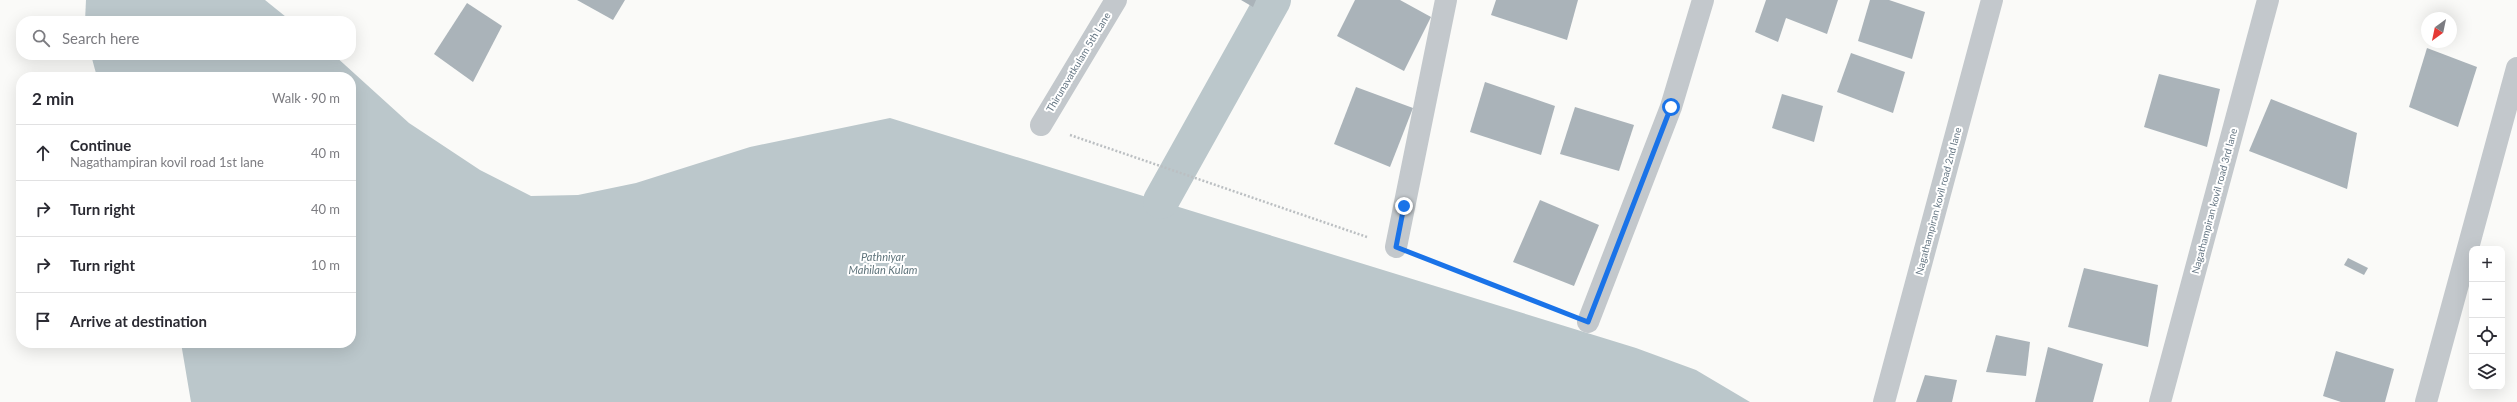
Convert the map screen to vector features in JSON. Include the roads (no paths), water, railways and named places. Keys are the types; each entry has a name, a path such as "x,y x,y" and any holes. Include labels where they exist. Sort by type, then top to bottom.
{"street":[{"name":"Thirunavatkulam 5th Lane","path":"1041,125 1116,0"},
{"path":"1396,247 1446,0"},
{"path":"1588,322 1671,107 1703,0"},
{"name":"Nagathampiran kovil road 2nd lane","path":"1884,402 1992,0"},
{"name":"Nagathampiran kovil road 3rd lane","path":"2160,402 2268,0"},
{"path":"2426,402 2517,68"}],"water":[{"path":"86,0 265,0 285,16 85,16"},
{"name":"Pathniyar Mahilan Kulam","path":"92,60 340,60 353,72 96,72"},
{"name":"Pathniyar Mahilan Kulam","path":"356,75 409,123 480,170 531,196 578,195 636,183 750,147 890,118 1636,348 1696,370 1750,402 191,402 182,348 356,348"}],"waterway":[{"path":"1161,201 1273,0"}]}
